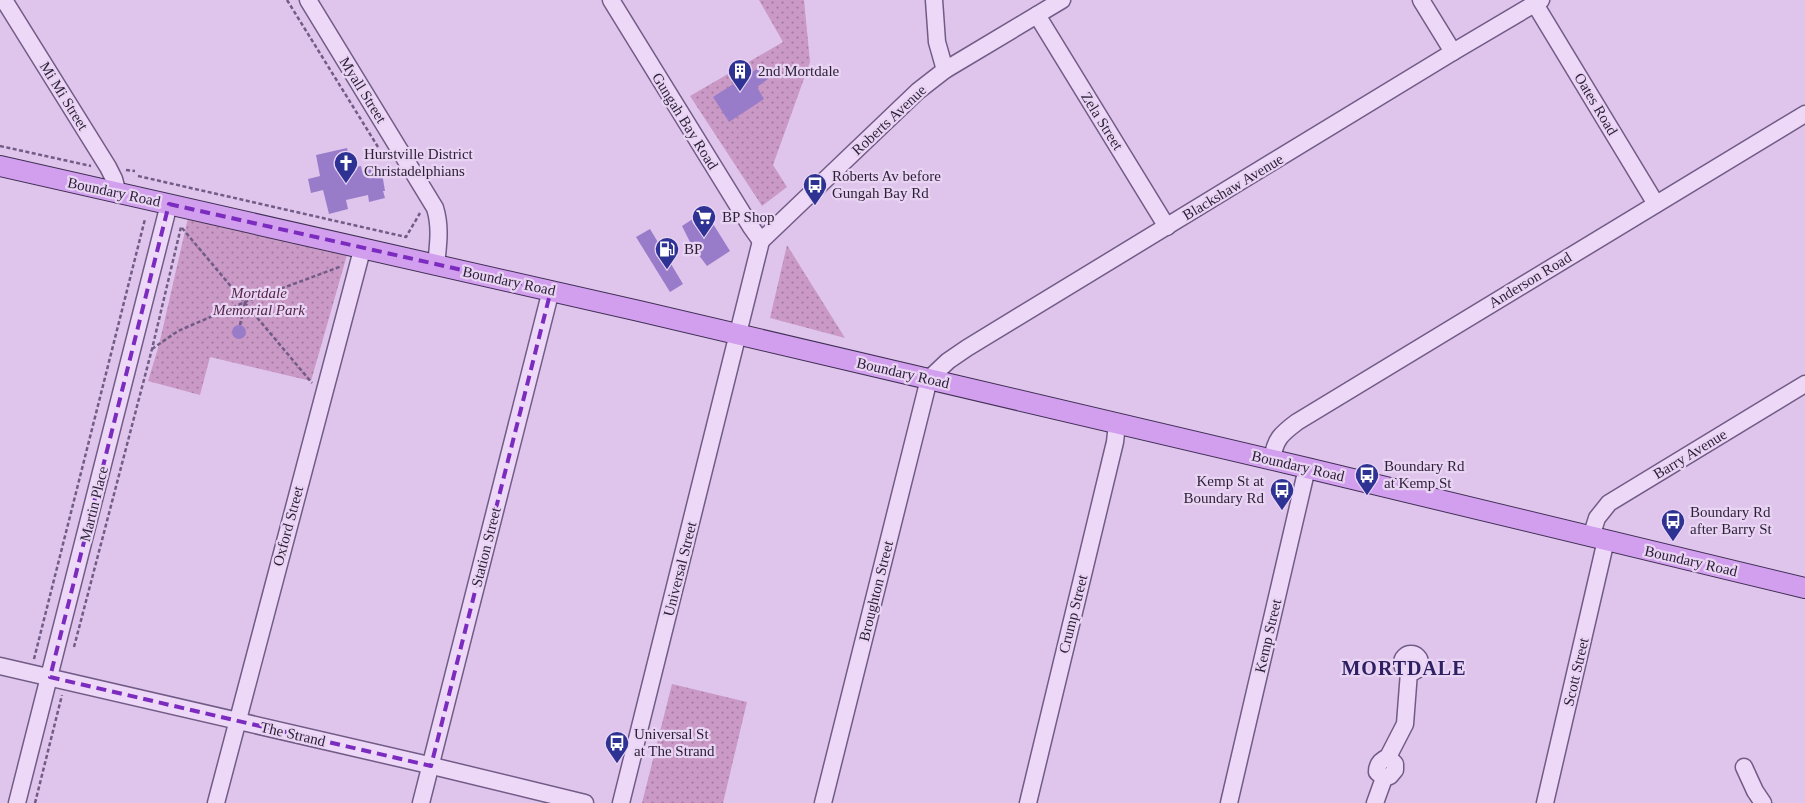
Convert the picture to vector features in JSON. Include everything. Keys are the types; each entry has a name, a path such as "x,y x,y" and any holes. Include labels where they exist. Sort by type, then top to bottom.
{"main road":[{"name":"Boundary Road","path":"0,166 362,250 551,290 1307,468 1805,588"}],"street":[{"name":"Mi Mi Street","path":"4,0 108,168 114,179 118,194"},
{"name":"Myall Street","path":"308,0 435,208 438,217 439,234 436,265"},
{"name":"Gungah Bay Road","path":"610,0 751,227 762,241"},
{"path":"934,0 937,42 945,70"},
{"name":"Roberts Avenue","path":"762,241 918,91 945,70 1062,0"},
{"path":"1421,0 1453,52"},
{"name":"Blackshaw Avenue","path":"929,379 948,361 967,348 1538,2"},
{"name":"Oates Road","path":"1538,2 1656,204"},
{"name":"Zela Street","path":"1037,15 1167,227"},
{"name":"Anderson Road","path":"1272,460 1276,442 1297,422 1805,114"},
{"name":"Martin Place","path":"17,803 58,678 169,204"},
{"path":"738,334 762,241"},
{"name":"Oxford Street","path":"216,803 236,721 362,250"},
{"name":"Station Street","path":"421,803 551,290"},
{"name":"Universal Street","path":"621,803 738,334"},
{"name":"Broughton Street","path":"823,803 929,379"},
{"name":"Barry Avenue","path":"1598,538 1597,518 1609,503 1805,384"},
{"name":"Crump Street","path":"1028,803 1115,442 1117,424"},
{"name":"Kemp Street","path":"1228,803 1307,468"},
{"name":"Scott Street","path":"1545,803 1598,538"},
{"name":"The Strand","path":"0,666 58,678 585,803"},
{"path":"1375,803 1384,778 1390,776 1395,770 1395,764 1388,758 1405,724 1409,672"},
{"path":"1744,767 1763,803"}],"path":[{"path":"287,0 378,146"},
{"name":"Boundary Road","path":"0,146 89,166 135,171"},
{"name":"Boundary Road","path":"138,176 406,237 420,214 415,205"},
{"path":"33,664 146,219"},
{"path":"73,650 152,349 181,227 314,386"},
{"path":"152,349 178,331 245,302 346,264"},
{"path":"240,325 245,302"},
{"path":"35,803 58,678"}],"highlighted area":[{"path":"169,204 551,290 431,766 50,677"}],"green space":[{"path":"759,0 804,0 810,62 773,165 787,187 762,206 690,96 783,42"},
{"name":"Mortdale Memorial Park","path":"188,218 347,255 311,381 210,357 200,395 148,381 159,345"},
{"path":"787,245 845,338 770,318"},
{"path":"672,684 747,702 723,803 642,803"}],"building":[{"name":"2nd Mortdale","path":"760,67 768,79 757,87 764,99 729,122 713,97"},
{"name":"Hurstville District Christadelphians","path":"347,148 352,168 361,166 362,171 377,168 379,177 381,176 383,179 385,198 369,202 368,195 346,200 348,209 329,214 323,190 311,193 308,179 320,176 316,155"},
{"name":"BP Shop","path":"705,211 730,251 707,266 692,246 682,226"},
{"path":"650,229 683,284 670,292 636,237"},
{"path":"236,325 242,325 246,332 242,339 236,339 232,335 232,329"}],"place":[{"name":"2nd Mortdale","path":"740,92"},
{"name":"Hurstville District Christadelphians","path":"346,184"},
{"name":"Roberts Av before Gungah Bay Rd","path":"815,206"},
{"name":"BP Shop","path":"704,238"},
{"name":"BP","path":"667,270"},
{"name":"Boundary Rd at Kemp St","path":"1367,496"},
{"name":"Kemp St at Boundary Rd","path":"1282,511"},
{"name":"Boundary Rd after Barry St","path":"1673,542"},
{"name":"Universal St at The Strand","path":"617,764"}],"district":[{"name":"MORTDALE","path":"1404,668"}]}
